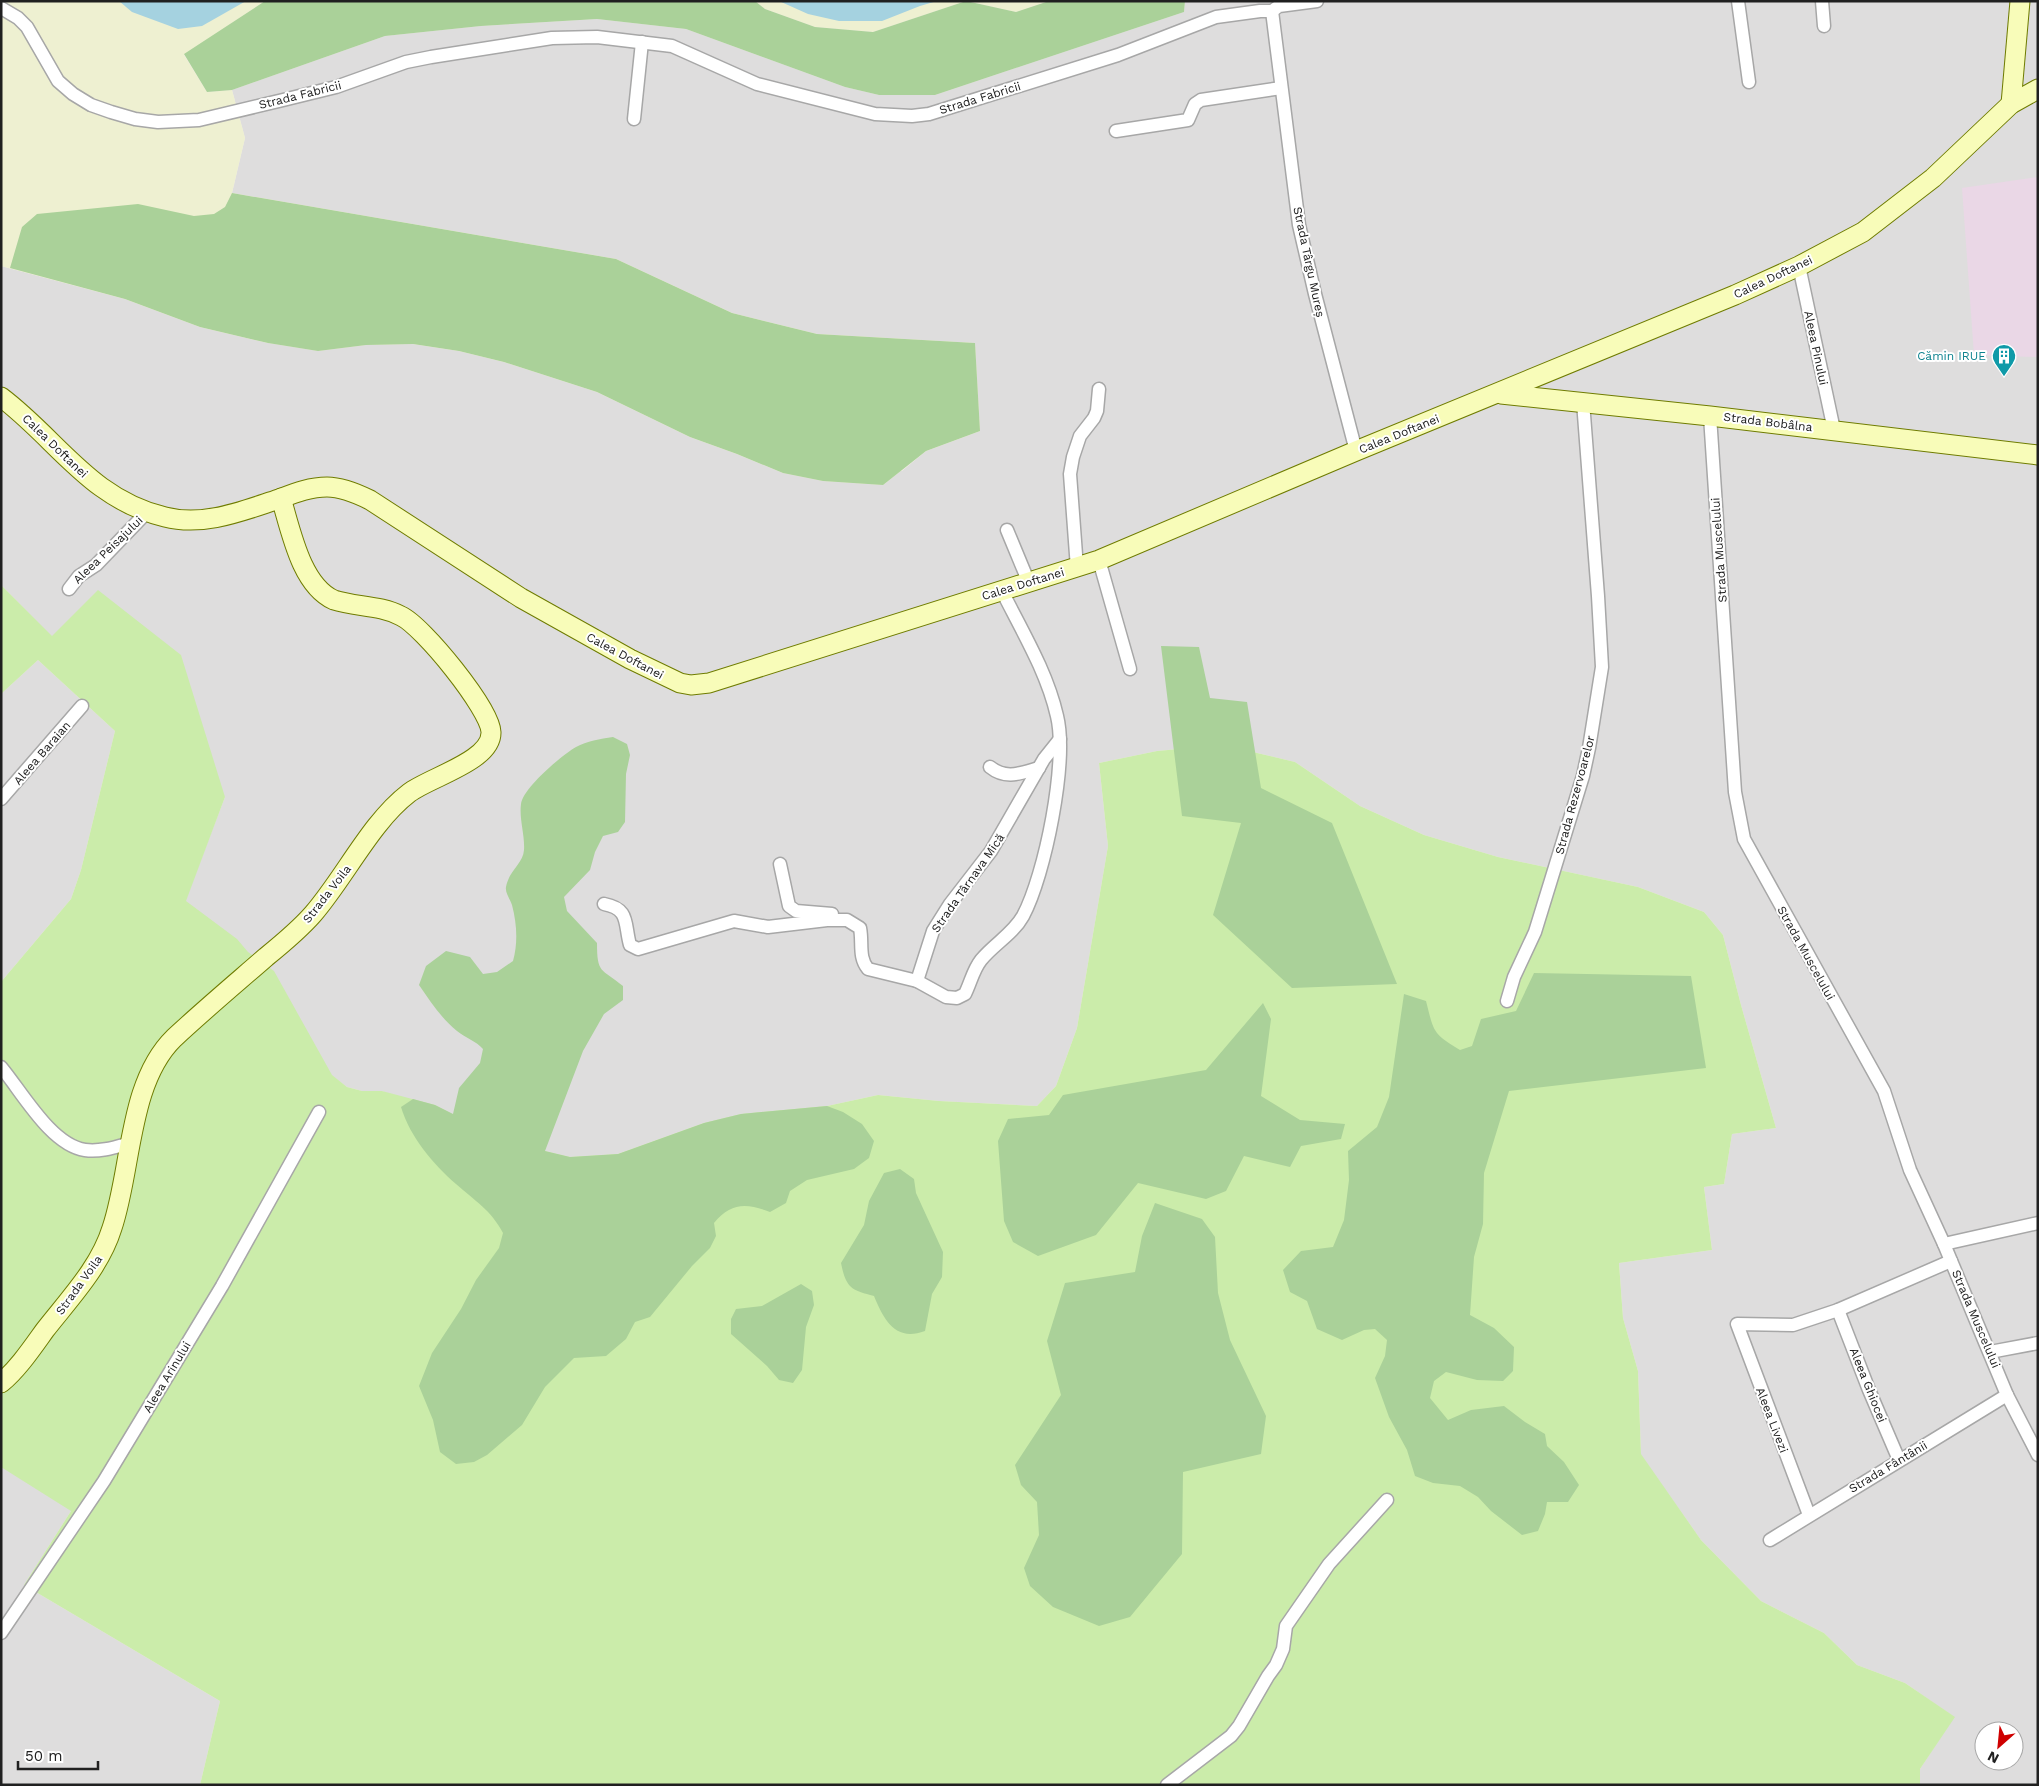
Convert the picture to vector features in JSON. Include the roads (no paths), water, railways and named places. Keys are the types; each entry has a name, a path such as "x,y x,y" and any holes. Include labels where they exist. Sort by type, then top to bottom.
{"main road":[{"path":"2011,104 2020,1"},
{"name":"Calea Doftanei","path":"1,397 22,414 94,483 147,512 176,520 206,520 240,512 305,490 322,487 336,488 358,494 383,508 521,598 649,670 668,679 685,684 700,684 718,681 1099,560 1356,451 1735,295 1800,266 1863,232 1895,209 1932,178 2011,104 2038,89"},
{"name":"Strada Bobâlna","path":"1497,393 1834,430 2038,455"},
{"name":"Strada Voila","path":"1,1384 17,1367 98,1261 106,1245 119,1208 131,1143 146,1079 159,1055 189,1025 312,916 374,832 408,793 480,755 486,749 492,734 486,715 468,689 413,623 393,612 326,597 313,585 296,544 281,498"}],"street":[{"name":"Strada Fabricii","path":"1,8 18,18 27,27 58,81 73,94 92,105 112,112 136,119 158,122 199,120 283,100 336,87 406,62 552,38 597,37 672,46 768,88 875,114 912,116 929,114 1118,55 1216,17 1272,11 1280,6 1317,1"},
{"path":"1738,1 1749,82"},
{"path":"1822,1 1824,26"},
{"name":"Strada Târgu Mureș","path":"1272,11 1299,225 1356,451"},
{"path":"634,119 642,42"},
{"path":"1116,131 1188,120 1196,104 1201,100 1281,88"},
{"name":"Aleea Pinului","path":"1800,266 1834,430"},
{"path":"1077,568 1070,474 1080,436 1097,411 1099,389"},
{"name":"Strada Rezervoarelor","path":"1507,1001 1514,977 1534,932 1582,776 1589,748 1602,667 1598,586 1583,402"},
{"name":"Strada Muscelului","path":"1710,416 1735,792 1744,839 1884,1090 1910,1170 1944,1244 2007,1395 2036,1447"},
{"name":"Aleea Peisajului","path":"69,589 79,576 96,565 147,512"},
{"path":"1007,530 1029,583"},
{"path":"1099,560 1130,670"},
{"path":"780,864 789,906 796,911 833,914 860,928 862,938 861,954 864,964 868,969 917,981 946,997 957,998 965,994 974,971 981,960 1011,933 1022,919 1034,892 1043,862 1059,772 1060,738 1057,715 1038,664 1002,591"},
{"name":"Aleea Baraian","path":"1,799 82,706"},
{"name":"Strada Târnava Mică","path":"917,981 933,931 950,904 991,851 1039,768 1060,738"},
{"path":"990,767 998,773 1005,775 1039,768"},
{"path":"604,904 614,906 624,914 630,945 638,949 734,921 768,927 828,920 847,920"},
{"path":"1,1067 54,1133 68,1144 84,1150 97,1150 131,1143"},
{"name":"Aleea Arinului","path":"1,1633 104,1481 222,1286 320,1112"},
{"path":"1944,1244 2038,1223"},
{"path":"1838,1310 1951,1261"},
{"name":"Aleea Livezi","path":"1809,1515 1737,1324 1793,1325 1838,1310"},
{"name":"Aleea Ghiocei","path":"1838,1310 1899,1460"},
{"path":"1990,1352 2038,1343"},
{"name":"Strada Fântânii","path":"1770,1540 2007,1395"},
{"path":"1167,1785 1231,1736 1239,1726 1276,1665 1283,1649 1286,1626 1330,1564 1387,1500"}],"water":[{"path":"119,1 246,1 202,26 178,29 132,12"},
{"path":"779,1 937,1 882,21 839,21 808,14"}],"place":[{"name":"Cămin IRUE","path":"2004,377"}]}
